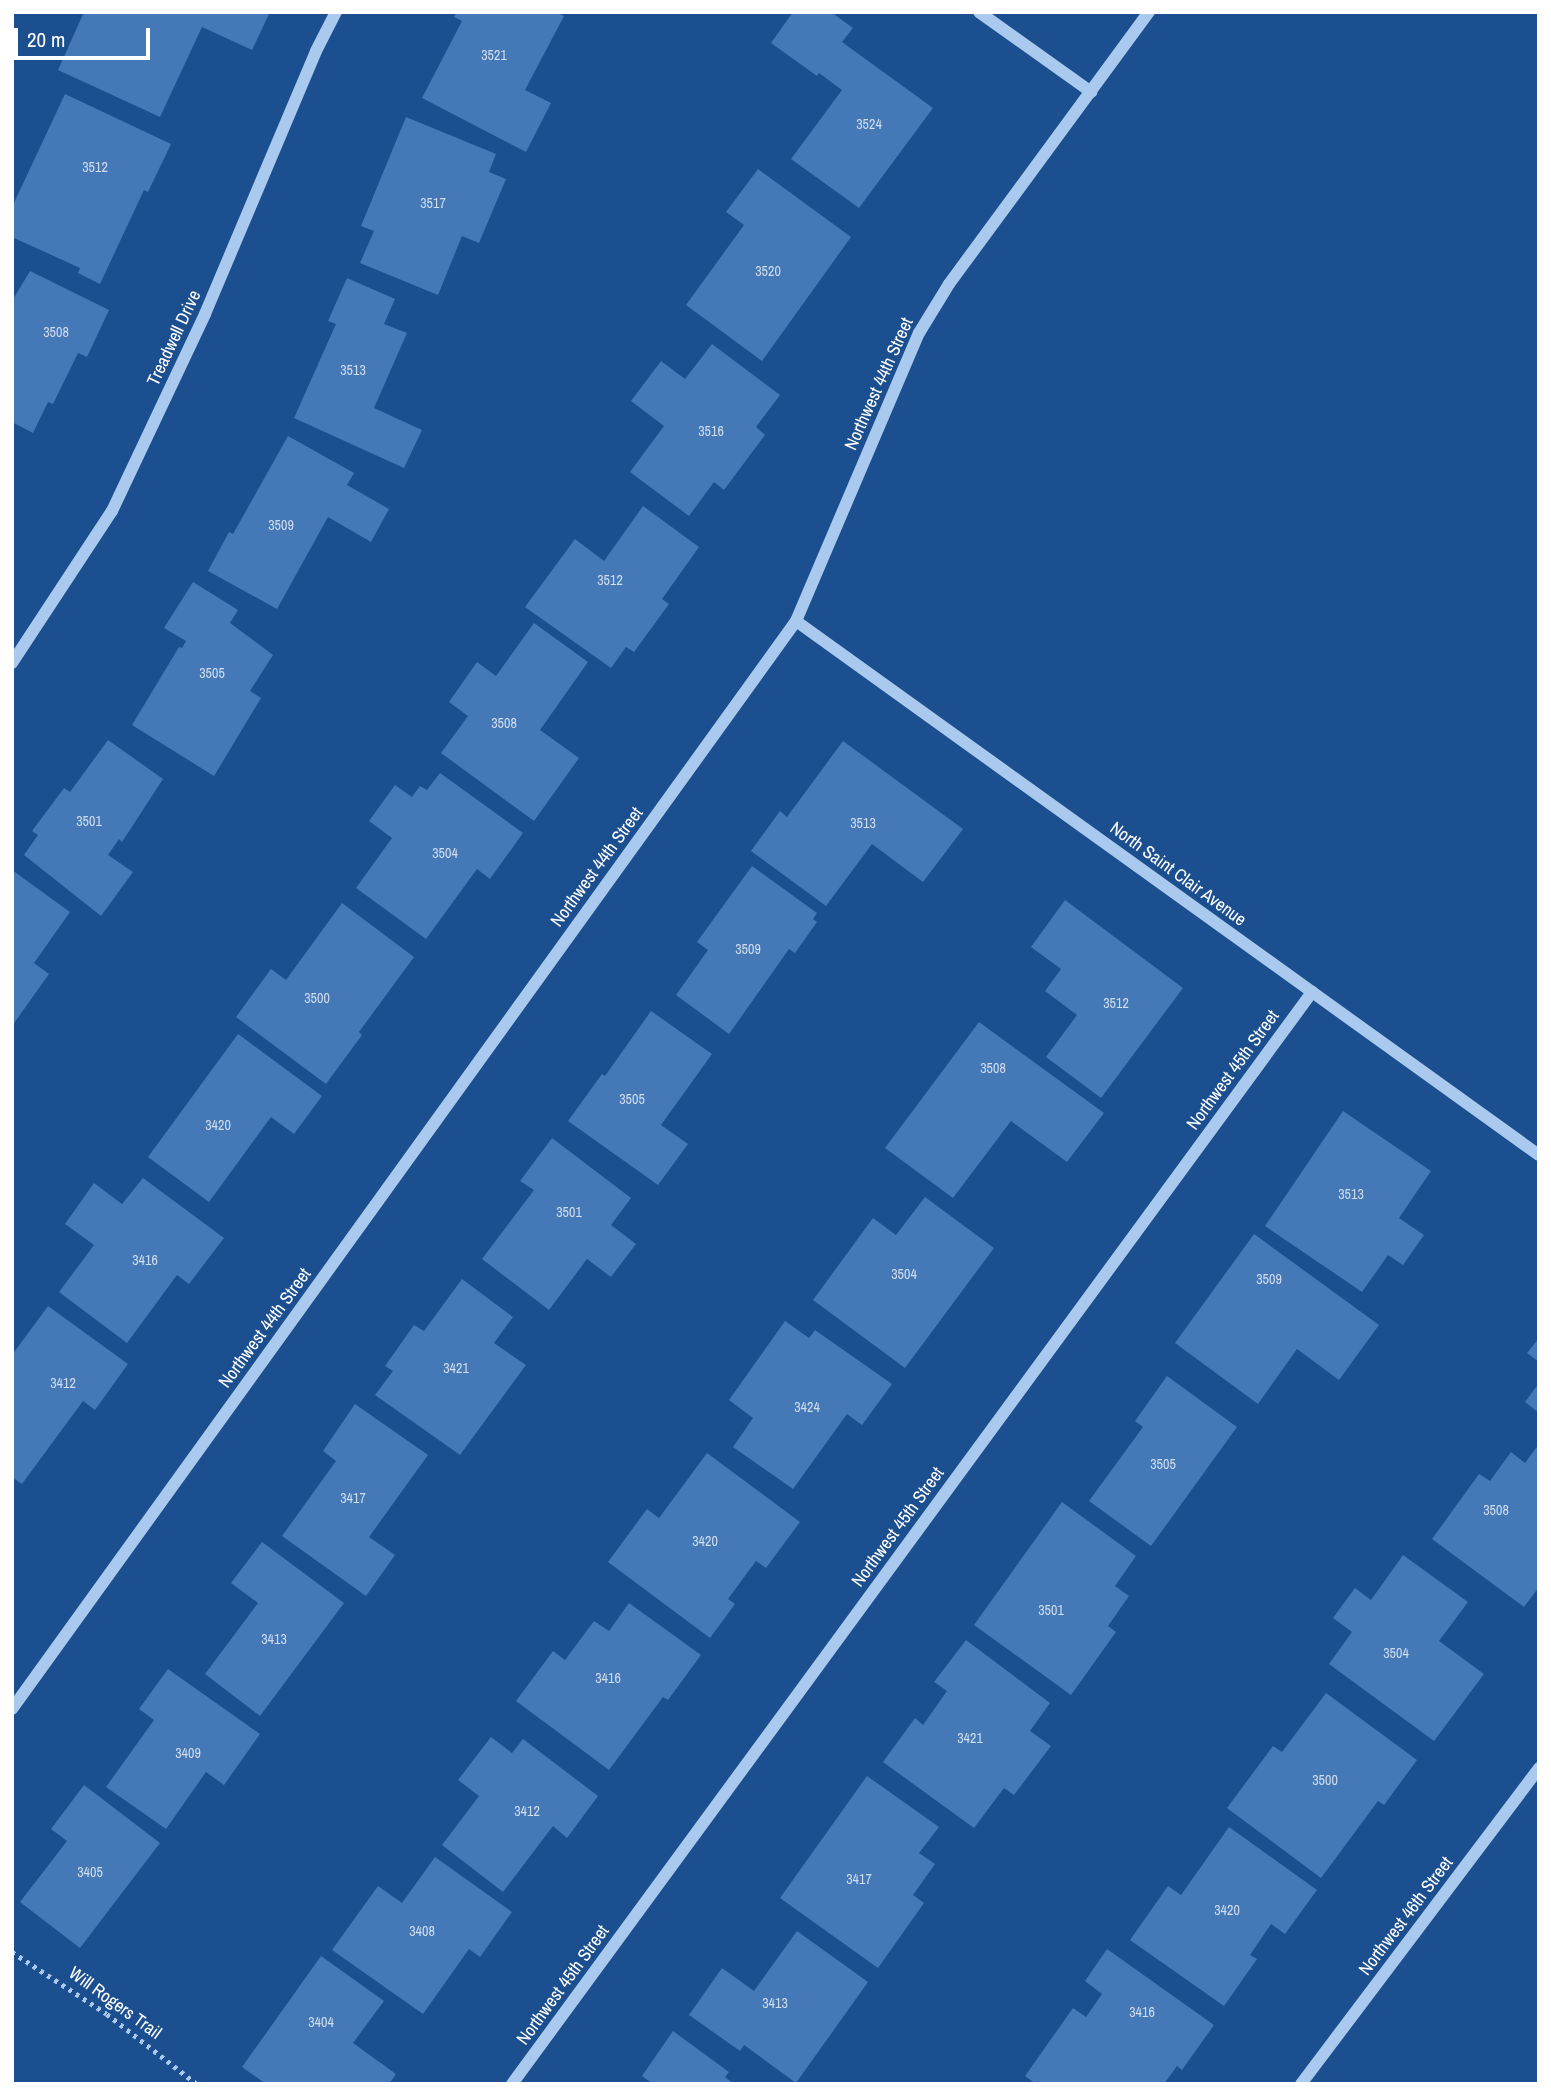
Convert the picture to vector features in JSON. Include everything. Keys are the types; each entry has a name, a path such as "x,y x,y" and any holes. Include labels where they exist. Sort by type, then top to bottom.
{"street":[{"name":"Treadwell Drive","path":"12,663 112,512 205,314 316,51 336,12"},
{"path":"979,12 1091,92"},
{"name":"Northwest 44th Street","path":"12,1709 796,621 919,332 949,284 1149,12"},
{"name":"North Saint Clair Avenue","path":"796,621 1539,1155"},
{"name":"Northwest 45th Street","path":"512,2084 1312,992"},
{"name":"Northwest 46th Street","path":"1301,2084 1539,1768"}],"path":[{"name":"Will Rogers Trail","path":"12,1952 107,2014 197,2084"}],"building":[{"path":"84,12 270,12 252,50 202,27 160,117 58,70"},
{"path":"457,12 556,12 564,16 525,90 551,103 526,152 422,98 462,21 454,17"},
{"path":"793,12 831,12 853,28 842,42 933,108 859,208 791,159 842,90 819,73 817,76 771,43"},
{"path":"65,94 171,144 148,192 144,190 100,284 78,273 80,268 12,237 12,207"},
{"path":"406,117 496,154 489,172 506,179 479,243 462,236 438,295 360,263 374,231 361,226"},
{"path":"758,169 851,237 762,361 686,305 744,225 726,212"},
{"path":"30,271 109,310 87,357 78,353 53,404 48,402 33,433 12,422 12,301"},
{"path":"347,278 395,299 384,324 407,333 374,408 422,430 404,468 294,418 336,324 328,321"},
{"path":"712,344 780,395 756,427 765,435 724,490 714,482 689,516 630,472 664,426 631,401 661,361 685,379"},
{"path":"288,436 354,473 347,485 389,509 371,542 328,517 277,609 208,571 229,532 233,534"},
{"path":"643,506 699,547 662,599 669,604 634,652 626,647 611,668 525,607 575,539 604,561"},
{"path":"193,582 238,610 230,623 273,655 250,691 261,698 214,776 132,725 179,647 182,648 186,641 164,628"},
{"path":"534,623 588,662 540,730 579,758 534,821 441,753 468,716 449,702 477,662 496,676"},
{"path":"108,740 163,779 122,842 119,839 108,855 133,872 101,916 24,855 38,835 32,831 64,788 70,792"},
{"path":"843,741 963,829 923,882 872,844 826,906 751,851 780,811 787,817"},
{"path":"440,773 523,833 490,879 477,869 426,939 356,888 392,838 369,821 395,785 412,797 420,786 427,790"},
{"path":"752,866 817,913 813,919 817,922 795,953 789,949 729,1034 676,995 708,950 697,942"},
{"path":"12,870 70,912 34,963 49,974 12,1026"},
{"path":"1065,900 1183,988 1101,1098 1046,1057 1077,1015 1045,991 1061,969 1031,947"},
{"path":"342,903 414,957 359,1032 362,1035 326,1084 236,1017 271,969 286,980"},
{"path":"651,1011 712,1054 661,1125 688,1144 658,1185 568,1121 602,1074 605,1076"},
{"path":"979,1022 1104,1113 1067,1162 1011,1121 953,1198 885,1148"},
{"path":"238,1034 322,1096 294,1134 271,1117 209,1202 148,1157"},
{"path":"1343,1111 1431,1171 1399,1218 1424,1235 1403,1265 1388,1255 1362,1292 1265,1226"},
{"path":"552,1138 631,1198 611,1225 636,1244 611,1277 587,1259 549,1310 482,1259 534,1190 520,1181"},
{"path":"143,1178 224,1238 189,1284 177,1275 127,1343 59,1292 94,1245 65,1224 94,1183 122,1204"},
{"path":"925,1197 994,1248 905,1368 813,1300 873,1218 896,1235"},
{"path":"1254,1234 1379,1325 1339,1380 1297,1349 1258,1404 1175,1343"},
{"path":"462,1279 513,1317 494,1343 526,1365 460,1455 375,1395 393,1371 385,1366 414,1325 424,1331"},
{"path":"48,1306 128,1364 95,1410 83,1401 22,1484 12,1477 12,1355"},
{"path":"785,1321 809,1338 815,1330 892,1384 862,1425 847,1414 793,1489 733,1447 753,1418 729,1400"},
{"path":"1539,1338 1539,1362 1527,1353"},
{"path":"1167,1376 1237,1427 1151,1546 1089,1501 1143,1427 1135,1421"},
{"path":"1539,1383 1539,1413 1525,1402"},
{"path":"355,1404 428,1455 369,1537 395,1555 366,1596 282,1536 336,1461 323,1451"},
{"path":"1539,1444 1539,1587 1524,1607 1432,1539 1479,1474 1490,1481 1511,1452 1525,1463"},
{"path":"707,1453 800,1522 766,1568 756,1561 728,1599 735,1604 710,1638 608,1562 647,1509 659,1518"},
{"path":"1062,1502 1136,1556 1115,1586 1129,1596 1108,1626 1116,1632 1071,1695 974,1625"},
{"path":"262,1542 344,1603 260,1716 205,1674 258,1603 231,1583"},
{"path":"1403,1555 1468,1602 1439,1641 1484,1674 1434,1741 1329,1664 1352,1632 1333,1618 1355,1588 1371,1600"},
{"path":"629,1603 701,1655 668,1700 663,1697 609,1770 516,1701 553,1651 565,1660 594,1621 609,1631"},
{"path":"966,1640 1050,1703 1030,1731 1051,1746 1014,1795 1004,1788 974,1828 883,1762 915,1718 923,1725 947,1691 934,1682"},
{"path":"168,1669 260,1734 224,1785 206,1772 166,1829 106,1787 154,1720 139,1709"},
{"path":"1326,1693 1417,1760 1384,1805 1378,1801 1321,1878 1227,1808 1273,1746 1282,1752"},
{"path":"491,1737 512,1753 523,1739 598,1796 567,1838 553,1826 503,1892 442,1845 479,1796 458,1780"},
{"path":"867,1776 939,1827 919,1853 935,1864 913,1895 924,1903 878,1968 780,1898"},
{"path":"84,1785 160,1843 80,1948 20,1902 67,1841 51,1829"},
{"path":"1229,1827 1317,1890 1285,1934 1271,1924 1250,1955 1257,1959 1224,2006 1130,1940 1168,1886 1181,1895"},
{"path":"435,1857 512,1912 480,1957 469,1949 423,2014 332,1950 378,1886 402,1903"},
{"path":"797,1931 868,1982 796,2083 744,2045 740,2051 689,2015 722,1968 754,1991"},
{"path":"1107,1949 1214,2025 1182,2070 1177,2066 1164,2084 1036,2084 1025,2076 1073,2008 1086,2017 1102,1994 1085,1981"},
{"path":"321,1956 384,2001 353,2043 396,2074 389,2084 266,2084 242,2067"},
{"path":"673,2031 729,2072 725,2077 734,2084 653,2084 642,2076"}]}
